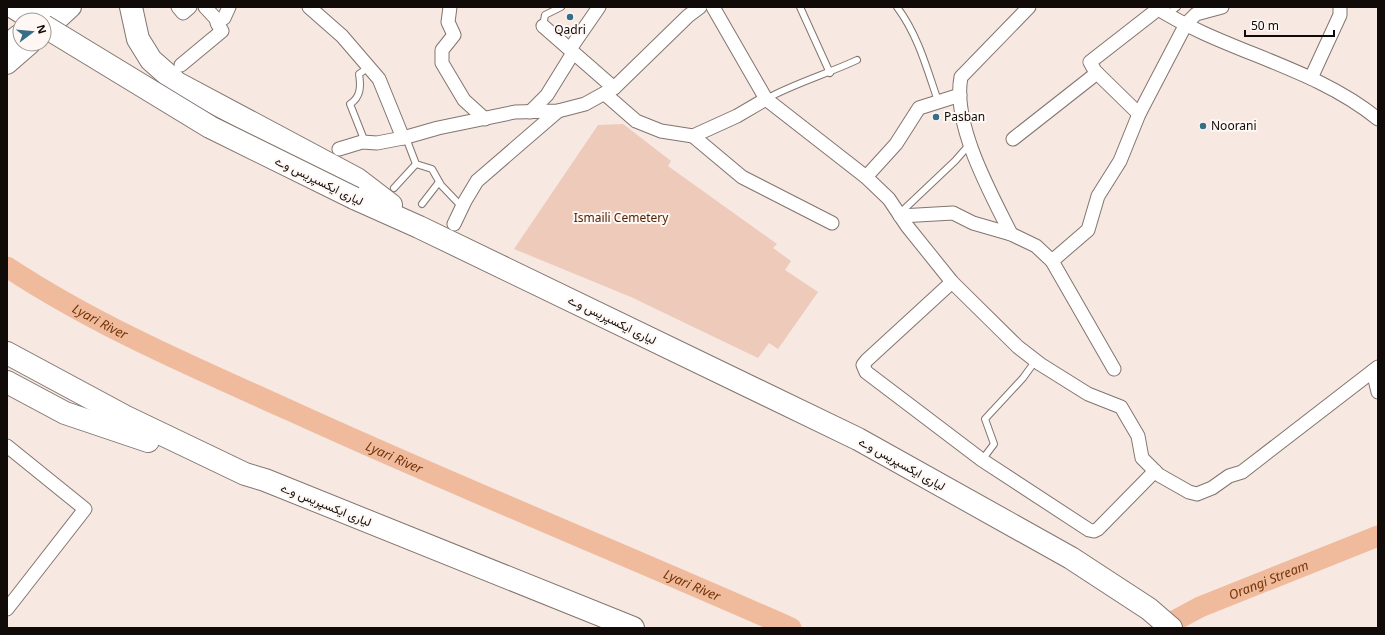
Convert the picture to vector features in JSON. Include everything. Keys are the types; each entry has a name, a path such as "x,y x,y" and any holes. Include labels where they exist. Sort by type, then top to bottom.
{"highway":[{"path":"131,7 138,39 151,60 177,84 357,179 419,226"},
{"name":"لیاری ایکسپریس وے","path":"52,31 210,127 354,198 419,226 858,439 1071,558 1149,609 1171,628"},
{"name":"لیاری ایکسپریس وے","path":"11,354 126,417 246,474 265,480 633,628"},
{"path":"7,382 65,413 246,474"}],"main road":[{"path":"52,25 71,7"},
{"path":"7,64 21,52"}],"street":[{"path":"178,7 183,13 190,7"},
{"path":"181,65 222,31 217,23 219,22 205,7"},
{"path":"219,22 224,18 229,7"},
{"path":"309,7 342,36 379,79 404,138"},
{"path":"450,7 448,22 454,35 442,50 442,63 464,100 485,119"},
{"path":"339,149 365,142 377,143 404,138 516,112 558,111 585,104 610,91 688,16 700,7"},
{"path":"713,7 766,99 866,177 889,198 906,226 952,282 1018,347 1088,394 1121,407 1138,436 1142,458 1155,471 1189,492 1197,494 1212,488 1229,476 1242,472 1375,369"},
{"path":"1011,234 976,162 970,144 960,94 961,77 1029,7"},
{"path":"1052,262 1088,230 1098,196 1120,161 1139,114 1186,24 1196,14 1222,7"},
{"path":"1311,78 1340,15 1340,7"},
{"path":"530,112 547,94 597,8"},
{"path":"1139,114 1097,73 1090,62 1165,9 1186,24 1311,78 1360,104 1378,119"},
{"path":"543,26 572,51 636,121 661,131 693,136 742,177 832,223"},
{"path":"1013,139 1097,73"},
{"path":"866,177 896,144 919,108 960,94"},
{"path":"693,136 737,116 766,99"},
{"path":"454,224 477,181 558,111"},
{"path":"900,215 953,213 973,223 1011,234 1036,246 1052,262 1114,369"},
{"path":"952,282 867,360 863,365 866,372 982,460 1089,530 1094,531 1155,471"},
{"path":"1375,369 1378,392"},
{"path":"7,446 85,509 7,609"}],"lane":[{"path":"543,26 545,15 561,7"},
{"path":"800,7 830,72"},
{"path":"897,7 909,23 914,34 938,102"},
{"path":"766,99 790,86 830,72 857,60"},
{"path":"365,142 350,104 356,100 362,86 359,74 369,67"},
{"path":"404,138 416,164"},
{"path":"900,215 955,161 970,144"},
{"path":"416,164 432,168 439,182 462,207"},
{"path":"394,188 416,164"},
{"path":"422,204 439,182"},
{"path":"982,460 994,444 985,419 1023,378 1036,360"}],"green space":[{"name":"Ismaili Cemetery","path":"623,124 671,161 668,166 777,244 773,248 791,261 785,270 818,292 778,349 769,343 758,358 631,297 514,249 598,125"}],"waterway":[{"name":"Lyari River","path":"7,267 75,308 181,361 414,466 791,628"},
{"name":"Orangi Stream","path":"1161,628 1200,607 1378,536"}],"place":[{"name":"Qadri","path":"570,17"},
{"name":"Pasban","path":"936,117"},
{"name":"Noorani","path":"1203,126"}]}
